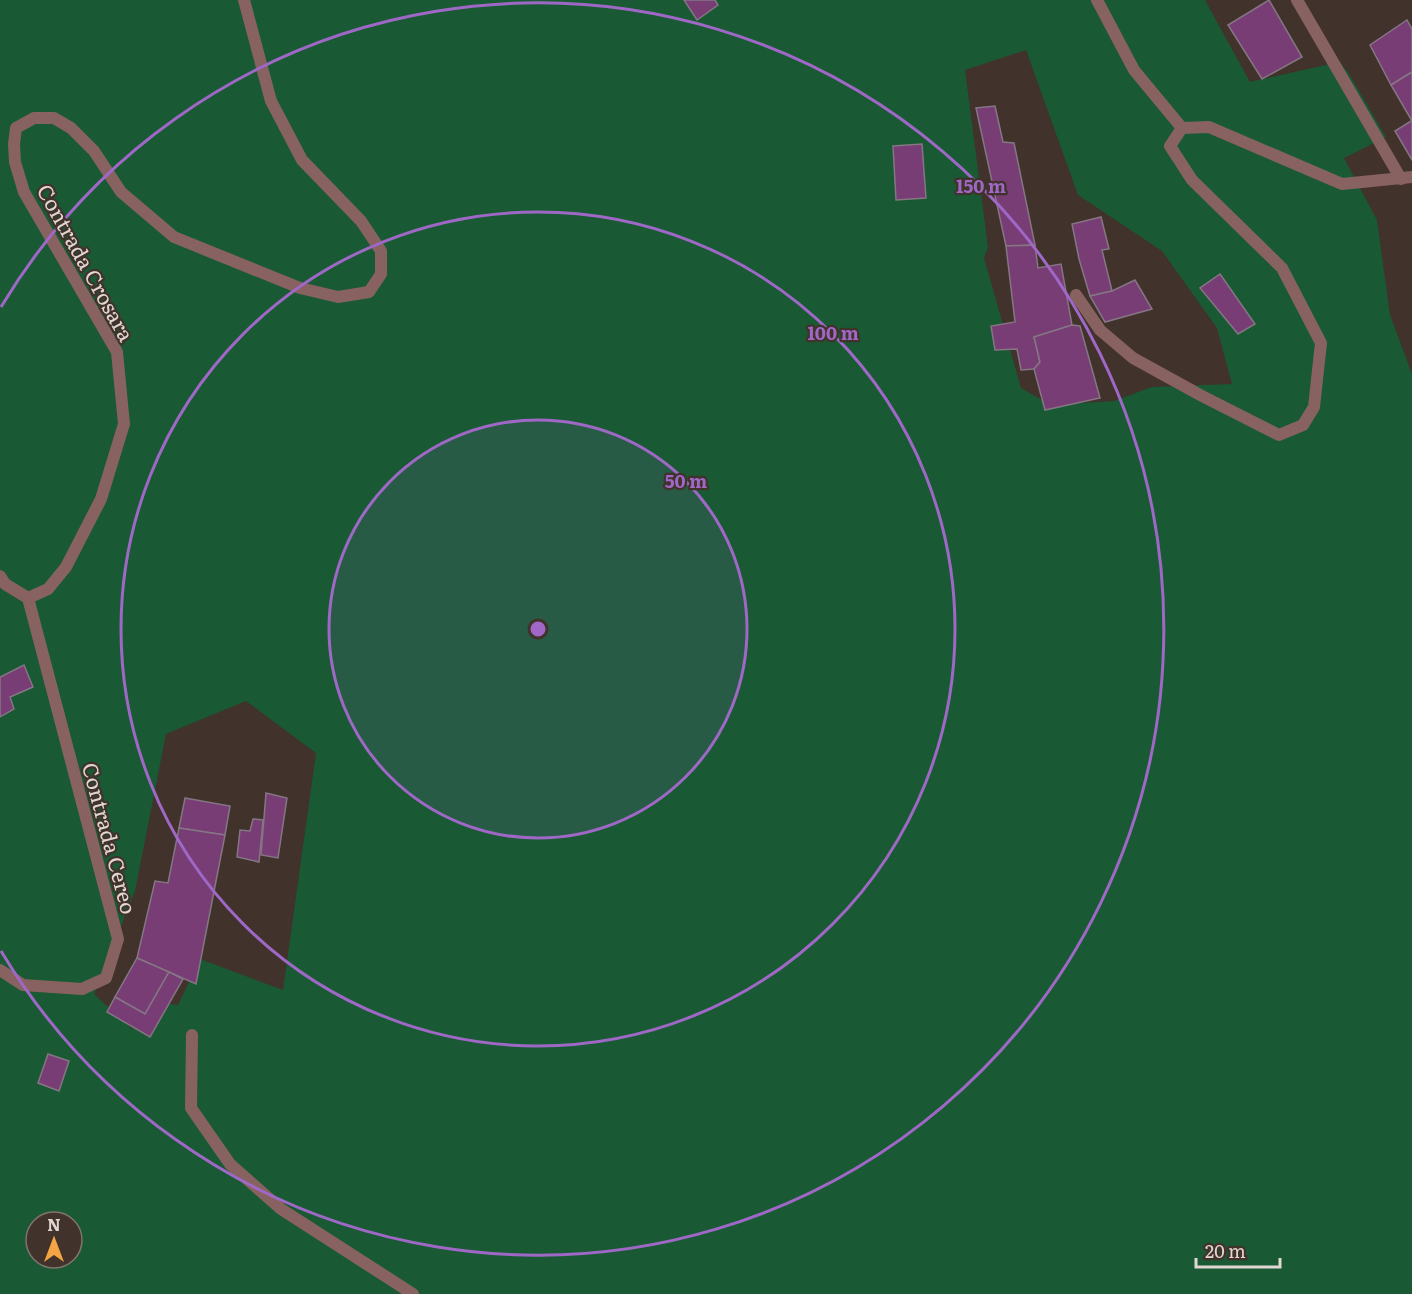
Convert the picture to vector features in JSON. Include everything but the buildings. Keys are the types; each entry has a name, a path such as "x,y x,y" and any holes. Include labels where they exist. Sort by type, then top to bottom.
{"street":[{"name":"Contrada Crosara","path":"28,598 48,589 66,567 101,499 124,424 117,352 24,192 15,162 16,128 34,118 54,118 71,128 93,151 122,192 174,237 300,288 338,297 369,292 381,274 381,251 361,221 302,160 271,101 244,0"},
{"path":"1097,0 1134,70 1182,128"},
{"path":"1182,128 1209,127 1342,184 1406,178 1297,0"},
{"path":"1076,295 1100,330 1133,358 1279,435 1302,425 1314,407 1321,343 1282,268 1192,180 1170,146 1182,128"},
{"path":"0,576 5,584 28,598"},
{"name":"Contrada Cereo","path":"0,970 23,985 82,989 106,978 118,939 28,598"},
{"path":"192,1035 191,1108 230,1164 281,1209 413,1294"}],"green space":[{"path":"0,0 1205,0 1250,82 1339,62 1348,72 1386,137 1344,158 1377,220 1390,315 1412,374 1412,1294 0,1294","holes":["1026,50 1078,195 1162,251 1217,328 1232,384 1152,387 1114,401 1051,405 1021,388 984,258 988,247 965,70","246,701 316,753 283,990 200,959 178,1005 151,1002 132,1029 94,994 135,891 166,734"]}]}
